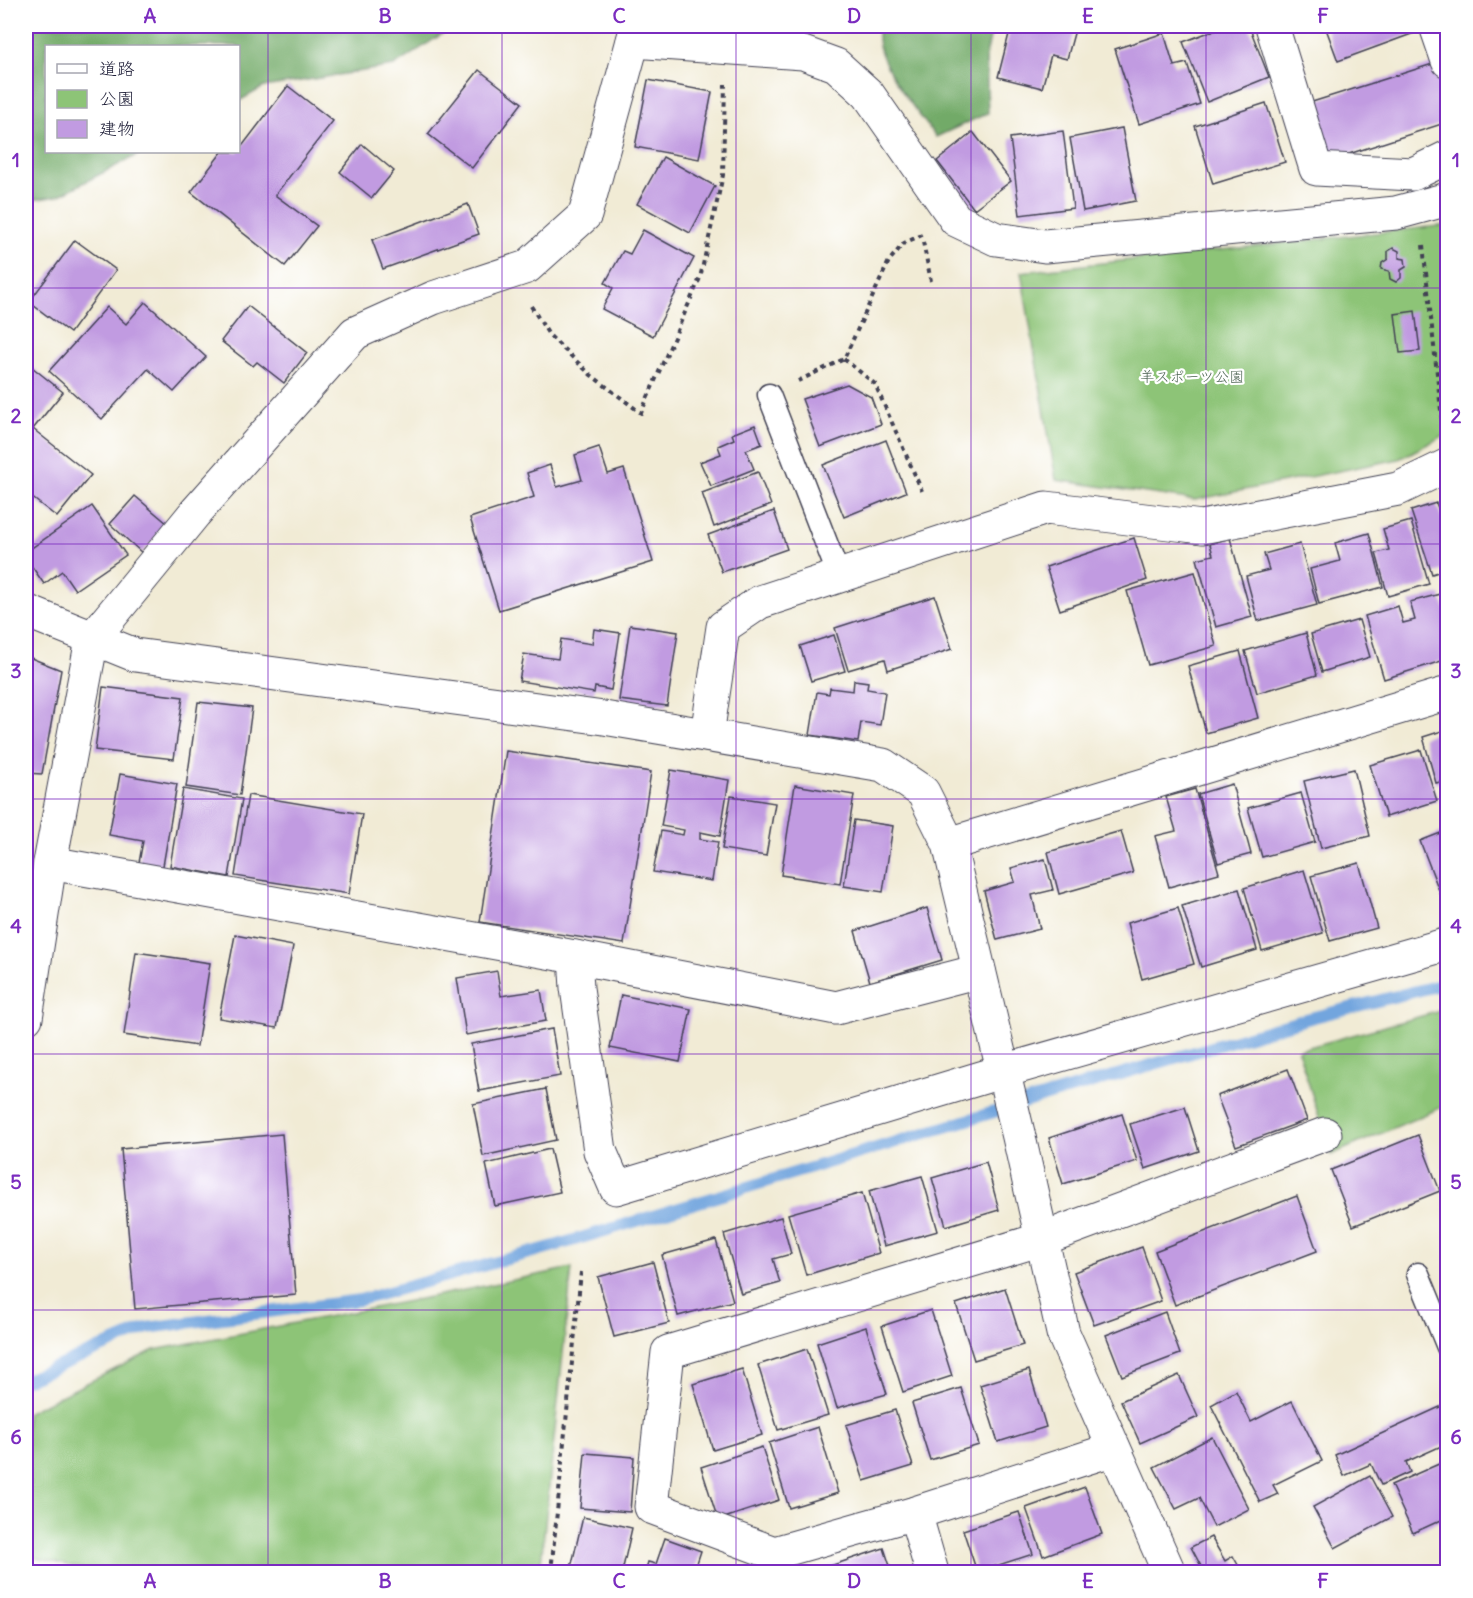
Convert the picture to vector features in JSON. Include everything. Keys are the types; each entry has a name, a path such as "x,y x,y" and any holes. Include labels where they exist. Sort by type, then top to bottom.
{"street":[{"path":"1272,26 1316,170 1413,174 1448,157"},
{"path":"1436,26 1448,61"},
{"path":"26,1018 50,863 92,639 195,513 355,333 433,298 527,267 585,215 635,33 726,47 793,39 803,53 836,65 868,94 956,220 996,239 1045,246 1396,213 1448,199"},
{"path":"707,735 723,627 760,602 1046,508 1202,527 1398,489 1447,465"},
{"path":"26,612 135,655 604,718 883,765 923,792 949,844 1004,1071 1063,1334 1169,1572"},
{"path":"949,844 1448,693"},
{"path":"50,863 574,957 836,1008 979,971"},
{"path":"574,957 600,1151 616,1188 1004,1071 1448,944"},
{"path":"1114,1449 915,1513 774,1553 651,1507 668,1352 1042,1239 1325,1134"},
{"path":"915,1513 932,1572"}],"lane":[{"path":"769,395 839,576"},
{"path":"1418,1274 1448,1347"}],"path":[{"path":"509,273 549,335 591,375 641,413 700,278 723,175 726,47"},
{"path":"769,395 844,359 889,261 904,243 956,220"},
{"path":"922,235 931,280"},
{"path":"1432,240 1423,243 1447,465"},
{"path":"844,359 875,384 922,491"},
{"path":"551,1572 581,1272"}],"green space":[{"path":"26,26 454,26 394,66 264,87 240,100 240,45 45,45 45,153 141,153 58,196 26,201"},
{"path":"879,26 993,26 986,55 988,113 936,137 907,99 888,68 878,39"},
{"name":"羊スポーツ公園","path":"1447,225 1447,434 1399,459 1195,500 1056,480 1021,272"},
{"path":"1447,1009 1447,1105 1331,1155 1298,1050"},
{"path":"572,1268 540,1572 97,1572 26,1556 26,1413 154,1350"}],"building":[{"path":"1011,26 1076,26 1067,59 1051,55 1042,88 998,77"},
{"path":"1225,26 1249,26 1269,77 1207,102 1183,42"},
{"path":"1325,26 1414,26 1417,32 1338,61"},
{"path":"1164,33 1174,66 1187,63 1200,104 1139,124 1115,49"},
{"path":"1439,62 1448,90 1448,122 1327,161 1309,103"},
{"path":"479,70 522,103 472,168 428,134"},
{"path":"648,80 712,92 699,159 635,147"},
{"path":"288,86 333,121 275,195 317,226 285,266 191,192 221,153 240,153 240,143 243,145"},
{"path":"1266,103 1285,162 1213,184 1195,126"},
{"path":"1122,128 1136,201 1083,211 1070,138"},
{"path":"1063,131 1073,208 1020,215 1010,138"},
{"path":"973,132 1011,181 974,209 937,161"},
{"path":"362,144 394,171 372,198 340,172"},
{"path":"663,157 715,186 690,233 637,204"},
{"path":"468,204 479,234 383,269 372,240"},
{"path":"643,230 694,258 653,336 602,309 613,288 605,283 623,251 630,254"},
{"path":"75,240 116,270 70,333 29,302"},
{"path":"1393,248 1399,251 1399,258 1405,259 1406,267 1401,270 1401,278 1396,282 1390,279 1389,271 1381,269 1382,263 1388,259 1388,251"},
{"path":"145,302 206,357 174,392 148,369 102,419 49,371 107,307 126,324"},
{"path":"248,306 307,353 284,383 257,362 253,366 221,341"},
{"path":"1415,311 1420,351 1400,353 1395,314"},
{"path":"27,363 63,392 33,429 91,475 57,517 26,493"},
{"path":"847,384 871,397 881,424 820,447 802,399"},
{"path":"755,425 762,444 746,450 754,469 711,486 700,462 721,454 718,446 734,439 732,434"},
{"path":"886,440 906,492 844,517 823,465"},
{"path":"599,447 608,474 624,469 653,562 499,610 470,518 534,497 527,473 550,465 557,487 582,480 575,455"},
{"path":"758,472 771,505 714,527 702,493"},
{"path":"135,496 168,524 142,553 110,524"},
{"path":"1436,503 1448,533 1448,569 1432,574 1411,511"},
{"path":"92,506 126,555 75,590 62,571 44,584 26,558 26,552"},
{"path":"774,511 787,549 722,572 708,535"},
{"path":"1411,521 1429,584 1388,596 1376,553 1389,550 1383,529"},
{"path":"1369,533 1383,587 1319,604 1310,569 1340,561 1335,543"},
{"path":"1134,538 1147,580 1060,610 1046,567"},
{"path":"1230,538 1252,617 1216,627 1197,559 1213,555 1210,544"},
{"path":"1300,544 1317,605 1258,621 1246,576 1269,570 1264,554"},
{"path":"1195,572 1216,646 1148,665 1127,591"},
{"path":"1440,594 1448,618 1448,659 1384,679 1365,616 1398,606 1403,623 1415,620 1410,602"},
{"path":"935,596 952,649 888,670 885,659 848,670 835,628"},
{"path":"1359,620 1370,657 1322,672 1311,634"},
{"path":"630,625 678,632 667,706 619,700"},
{"path":"594,629 620,633 611,690 595,687 594,693 519,681 524,654 558,659 561,639 592,644"},
{"path":"1306,633 1317,675 1257,693 1245,651"},
{"path":"834,635 845,671 811,681 800,646"},
{"path":"1240,651 1258,718 1206,733 1188,666"},
{"path":"26,656 61,670 42,774 26,773"},
{"path":"854,680 868,682 867,689 885,692 880,725 861,722 858,742 810,735 817,692 829,694 830,688 853,691"},
{"path":"103,687 183,697 174,759 95,750"},
{"path":"198,702 252,708 240,795 186,787"},
{"path":"1448,729 1448,780 1436,783 1423,737"},
{"path":"1421,750 1437,801 1386,817 1370,765"},
{"path":"506,751 651,772 624,944 480,922"},
{"path":"1354,769 1370,836 1321,848 1304,781"},
{"path":"671,770 729,780 720,836 700,832 700,839 718,842 712,881 653,872 661,831 683,835 684,830 661,826"},
{"path":"120,774 177,784 162,872 138,868 143,841 109,835"},
{"path":"1232,784 1251,854 1218,863 1198,794"},
{"path":"795,785 854,795 840,884 781,875"},
{"path":"183,789 242,799 229,877 170,866"},
{"path":"1195,789 1219,873 1169,887 1155,836 1176,831 1166,797"},
{"path":"1301,793 1315,842 1262,857 1248,808"},
{"path":"248,795 362,814 349,894 235,876"},
{"path":"731,796 775,803 766,856 722,849"},
{"path":"854,820 893,826 883,892 844,886"},
{"path":"1448,830 1448,911 1447,911 1420,841"},
{"path":"1121,831 1133,873 1059,894 1048,852"},
{"path":"1045,859 1053,890 1032,895 1040,929 997,940 984,891 1015,882 1011,868"},
{"path":"1359,863 1377,928 1330,941 1311,876"},
{"path":"1304,870 1323,933 1262,951 1244,888"},
{"path":"1239,889 1257,950 1201,967 1182,906"},
{"path":"927,908 942,960 870,982 855,931"},
{"path":"1178,908 1194,964 1142,979 1127,923"},
{"path":"235,935 293,946 277,1028 219,1018"},
{"path":"136,952 210,963 197,1046 124,1035"},
{"path":"497,971 501,996 541,990 546,1021 466,1035 457,978"},
{"path":"621,995 691,1009 680,1062 610,1048"},
{"path":"552,1029 560,1076 479,1091 471,1044"},
{"path":"1288,1069 1307,1120 1236,1146 1217,1096"},
{"path":"546,1089 556,1140 483,1156 473,1104"},
{"path":"1185,1107 1199,1151 1145,1169 1130,1124"},
{"path":"1122,1114 1137,1161 1063,1184 1049,1138"},
{"path":"282,1134 296,1295 135,1309 121,1149"},
{"path":"1418,1135 1440,1191 1353,1226 1331,1170"},
{"path":"550,1149 560,1192 495,1206 486,1164"},
{"path":"986,1162 999,1210 946,1226 932,1178"},
{"path":"922,1176 938,1231 884,1246 869,1191"},
{"path":"862,1193 879,1253 806,1275 788,1214"},
{"path":"1297,1196 1317,1251 1175,1305 1155,1251"},
{"path":"781,1217 791,1254 773,1259 780,1283 741,1294 724,1234"},
{"path":"716,1240 733,1301 678,1316 662,1255"},
{"path":"1142,1247 1161,1301 1094,1325 1074,1272"},
{"path":"653,1262 669,1323 614,1337 598,1277"},
{"path":"1005,1288 1023,1345 974,1360 956,1304"},
{"path":"931,1310 952,1376 903,1392 882,1326"},
{"path":"1165,1312 1180,1354 1122,1376 1106,1335"},
{"path":"866,1327 887,1394 837,1408 817,1343"},
{"path":"807,1349 828,1415 778,1430 758,1365"},
{"path":"742,1369 762,1435 713,1450 693,1384"},
{"path":"1029,1370 1046,1427 998,1442 980,1385"},
{"path":"1179,1375 1198,1417 1140,1443 1121,1401"},
{"path":"961,1388 979,1445 930,1460 912,1403"},
{"path":"1236,1391 1251,1422 1292,1401 1322,1461 1273,1485 1278,1494 1260,1502 1211,1405"},
{"path":"1442,1406 1448,1418 1448,1443 1406,1462 1410,1472 1381,1485 1371,1464 1344,1476 1335,1455"},
{"path":"895,1410 913,1466 864,1481 846,1425"},
{"path":"818,1427 838,1493 789,1508 769,1443"},
{"path":"1212,1437 1249,1509 1214,1527 1199,1498 1176,1509 1154,1467"},
{"path":"762,1447 779,1500 718,1520 701,1467"},
{"path":"585,1453 634,1457 630,1512 580,1508"},
{"path":"1448,1460 1448,1517 1413,1533 1391,1485"},
{"path":"1370,1476 1392,1517 1335,1548 1313,1507"},
{"path":"1085,1487 1102,1534 1043,1556 1026,1508"},
{"path":"1019,1512 1033,1554 977,1572 963,1530"},
{"path":"583,1517 632,1528 622,1572 570,1572"},
{"path":"1211,1537 1225,1561 1233,1556 1242,1572 1198,1572 1203,1570 1191,1547"},
{"path":"665,1538 701,1551 694,1572 645,1572 648,1562 656,1564"},
{"path":"884,1548 892,1572 826,1572 824,1568"}],"waterway":[{"path":"26,1380 147,1328 360,1300 558,1245 1310,1018 1448,983"}]}
